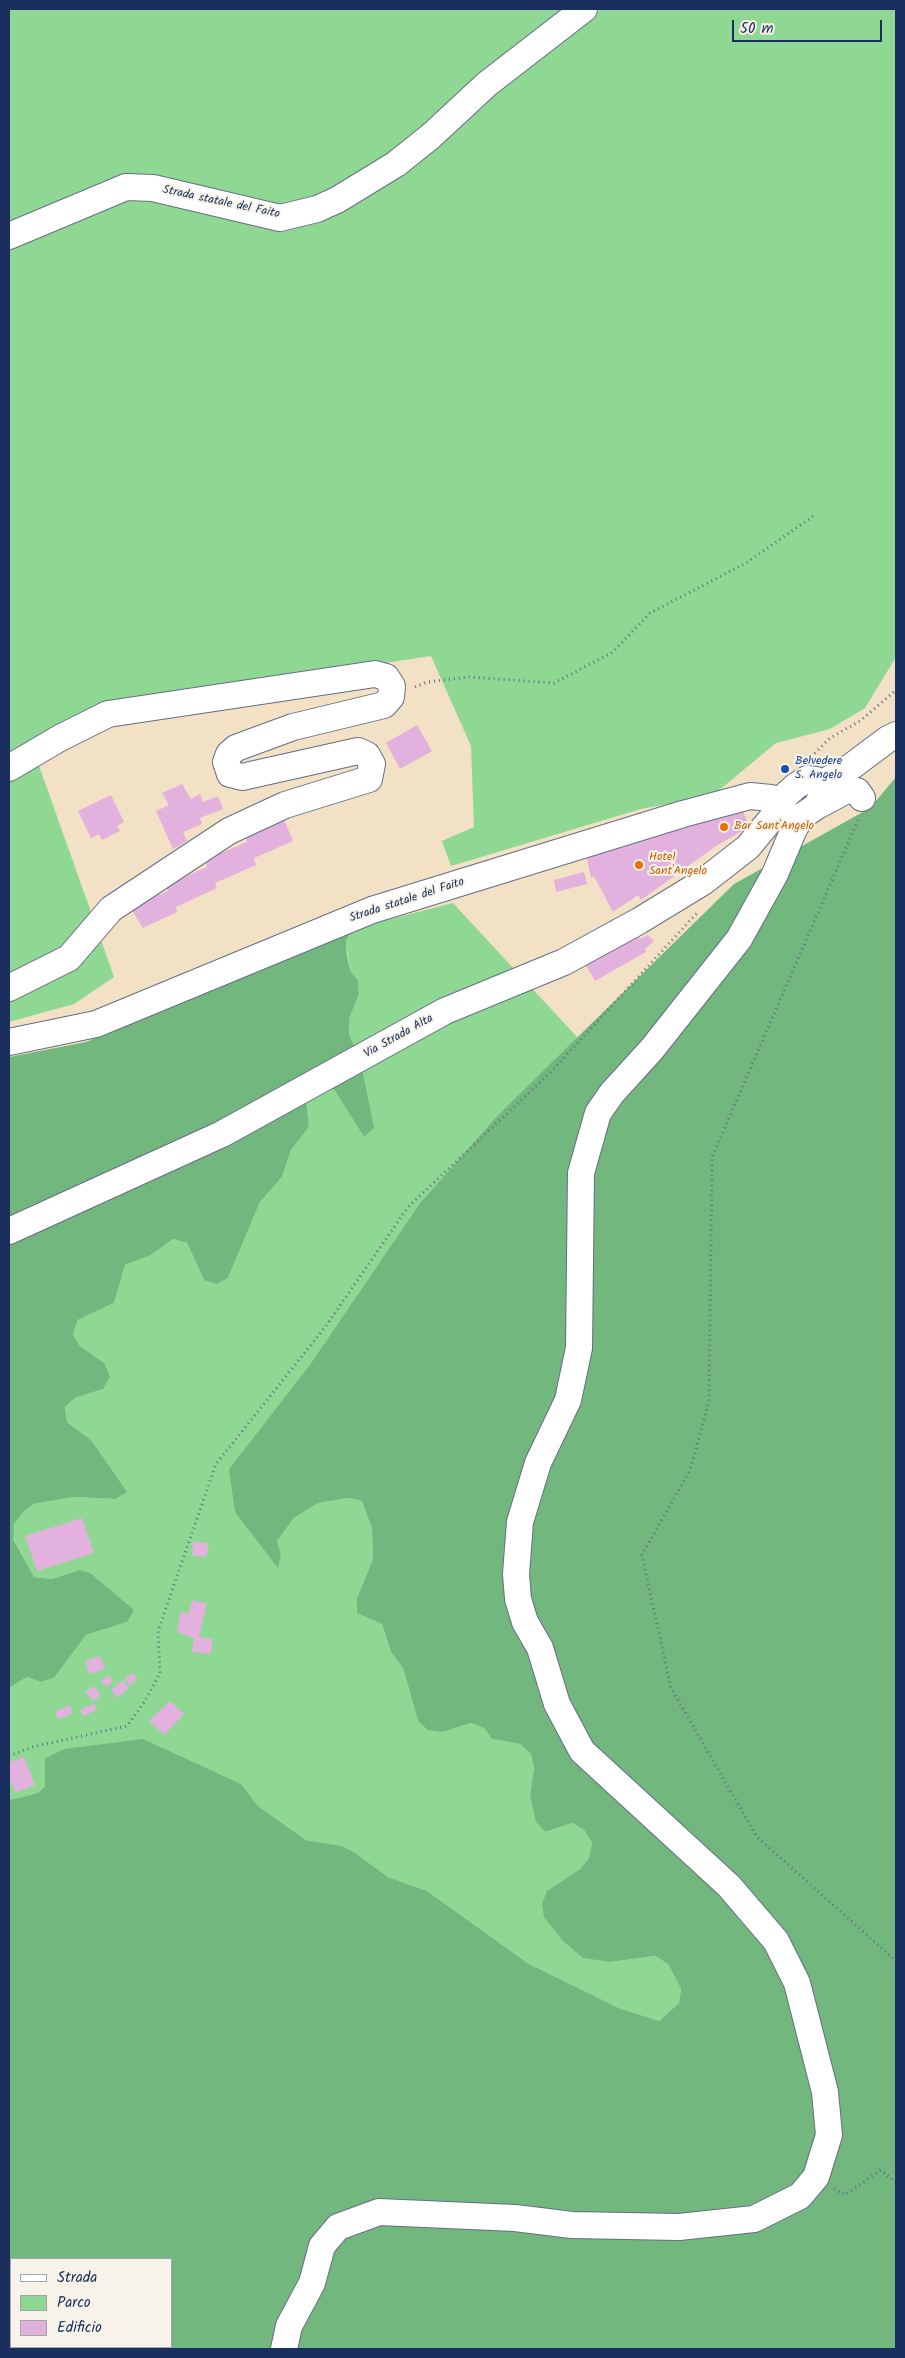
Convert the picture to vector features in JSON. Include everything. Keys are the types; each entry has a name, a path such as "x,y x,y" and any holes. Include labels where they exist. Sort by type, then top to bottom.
{"street":[{"name":"Strada statale del Faito","path":"9,236 126,187 153,188 280,218 317,209 337,200 396,164 431,136 487,84 584,9"},
{"path":"9,768 60,738 108,714 375,674 390,681 392,686 391,697 384,705 294,727 236,748 227,758 226,766 230,774 238,777 358,751 367,755 373,769 369,779 286,805 229,830 111,910 69,958 9,988"},
{"path":"284,2349 289,2326 312,2282 322,2246 338,2227 380,2212 515,2218 572,2225 679,2227 754,2219 800,2196 816,2177 828,2135 825,2092 797,1982 776,1941 729,1886 582,1751 557,1704 540,1648 525,1622 518,1599 516,1574 520,1522 538,1463 568,1400 579,1348 581,1173 598,1113 612,1093 652,1049 740,939 775,874 794,829 814,791 896,735"},
{"path":"814,791 857,791 862,798"},
{"name":"Via Strada Alta","path":"9,1232 222,1134 445,1011 564,962 639,921 703,882 748,847 774,814 786,795 814,791"},
{"name":"Strada statale del Faito","path":"9,1042 96,1024 372,910 683,814 750,796 771,798 774,814"}],"path":[{"path":"391,697 427,682 469,678 554,684 614,652 650,613 746,563 815,515"},
{"path":"814,791 810,758 830,738 860,721 896,690"},
{"path":"862,798 858,821 712,1157 709,1401 690,1470 642,1555 671,1688 757,1837 896,1961"},
{"path":"9,1756 32,1747 128,1726 145,1701 160,1673 158,1631 216,1464 326,1326 408,1207 549,1074 700,910"},
{"path":"816,2177 845,2195 881,2170 896,2183"}],"green space":[{"path":"9,9 562,9 478,74 422,126 388,153 331,188 313,196 281,204 155,175 123,174 9,221"},
{"path":"601,9 896,9 896,657 865,708 830,729 776,743 712,796 641,809 451,866 442,841 474,827 471,746 431,656 358,667 31,743 114,977 74,1004 9,1022 9,247 127,198 152,198 280,228 494,92"},
{"path":"896,777 896,2349 9,2349 9,1800 38,1793 45,1786 45,1758 64,1749 143,1739 241,1784 258,1806 306,1840 342,1846 354,1852 388,1877 427,1891 529,1964 619,2008 659,2021 679,2003 681,1989 668,1964 655,1956 611,1962 583,1958 562,1940 544,1917 542,1904 547,1891 580,1869 589,1858 592,1842 584,1830 572,1823 546,1832 536,1822 530,1795 534,1768 531,1754 520,1744 492,1739 484,1728 471,1723 443,1732 428,1730 418,1721 403,1668 391,1652 382,1624 357,1613 357,1598 373,1559 372,1529 362,1501 348,1498 318,1503 294,1518 277,1541 281,1554 278,1568 235,1512 229,1469 311,1363 420,1203 498,1115 734,884 870,808"},
{"path":"453,903 578,1038 498,1115 420,1203 311,1363 229,1469 277,1567 281,1554 277,1541 294,1518 318,1503 348,1498 362,1501 372,1529 373,1559 357,1598 382,1624 391,1652 403,1668 418,1721 443,1732 471,1723 484,1728 492,1739 520,1744 531,1754 534,1768 530,1795 547,1832 572,1823 584,1830 592,1842 589,1858 580,1869 547,1891 612,1962 655,1956 668,1964 681,1989 679,2003 659,2021 619,2008 529,1964 427,1891 388,1877 354,1852 342,1846 306,1840 258,1806 241,1784 64,1749 45,1758 45,1786 38,1793 9,1800 9,1688 27,1677 40,1682 54,1678 86,1635 127,1622 79,1570 52,1579 34,1577 13,1539 13,1524 33,1504 74,1497 115,1499 91,1440 67,1422 65,1407 75,1398 103,1389 104,1363 80,1346 73,1334 78,1320 114,1303 125,1265 151,1255 173,1239 187,1243 204,1280 228,1278 260,1202 282,1177 291,1150 309,1127 306,1098 324,1082 335,1091 364,1137 360,1059 349,1034 349,1019 359,994 358,981 350,970 346,941 352,929"},
{"path":"352,929 346,941 347,955 350,970 358,981 359,994 349,1019 349,1034 360,1059 374,1128 364,1137 335,1091 324,1082 306,1098 309,1127 291,1150 282,1177 260,1202 228,1278 217,1284 204,1280 187,1243 173,1239 151,1255 125,1265 114,1303 78,1320 73,1334 80,1346 104,1363 110,1377 103,1389 75,1398 65,1407 67,1422 91,1440 127,1492 115,1499 74,1497 33,1504 22,1513 14,1524 13,1539 34,1577 52,1579 79,1570 90,1573 134,1610 127,1622 86,1635 54,1678 40,1682 27,1677 9,1688 9,1057 86,1042"}],"building":[{"path":"417,725 432,751 400,769 386,743"},
{"path":"182,784 191,799 200,794 203,802 218,796 223,809 200,818 202,824 183,832 187,841 173,849 156,811 169,805 162,793"},
{"path":"111,795 124,822 117,826 120,831 102,840 99,834 91,838 78,811"},
{"name":"Hotel Sant'Angelo","path":"743,811 749,827 716,846 641,900 638,895 613,912 594,876 591,878 586,854"},
{"path":"284,820 293,841 254,858 256,865 215,883 217,888 176,907 177,912 143,928 130,907 168,891 166,885 207,867 205,860 247,842 245,836"},
{"path":"584,872 587,884 556,892 554,880"},
{"path":"635,929 640,939 648,935 654,941 645,949 646,952 595,981 584,962"},
{"path":"82,1518 94,1553 37,1571 25,1536"},
{"path":"193,1541 209,1544 206,1557 192,1555"},
{"path":"192,1600 207,1604 199,1637 213,1639 211,1654 192,1652 194,1638 177,1632 181,1611 188,1614"},
{"path":"100,1656 105,1669 89,1674 85,1661"},
{"path":"132,1673 138,1679 130,1685 125,1679"},
{"path":"109,1675 113,1682 106,1687 101,1680"},
{"path":"123,1680 129,1688 117,1698 111,1690"},
{"path":"94,1686 101,1695 93,1701 85,1692"},
{"path":"170,1701 184,1714 164,1735 149,1721"},
{"path":"94,1704 97,1710 83,1716 80,1710"},
{"path":"69,1705 73,1713 59,1719 55,1712"},
{"path":"24,1757 35,1785 15,1793 9,1777 9,1762"}],"place":[{"name":"Belvedere S. Angelo","path":"785,769"},
{"name":"Bar Sant'Angelo","path":"724,827"},
{"name":"Hotel Sant'Angelo","path":"639,865"}]}
